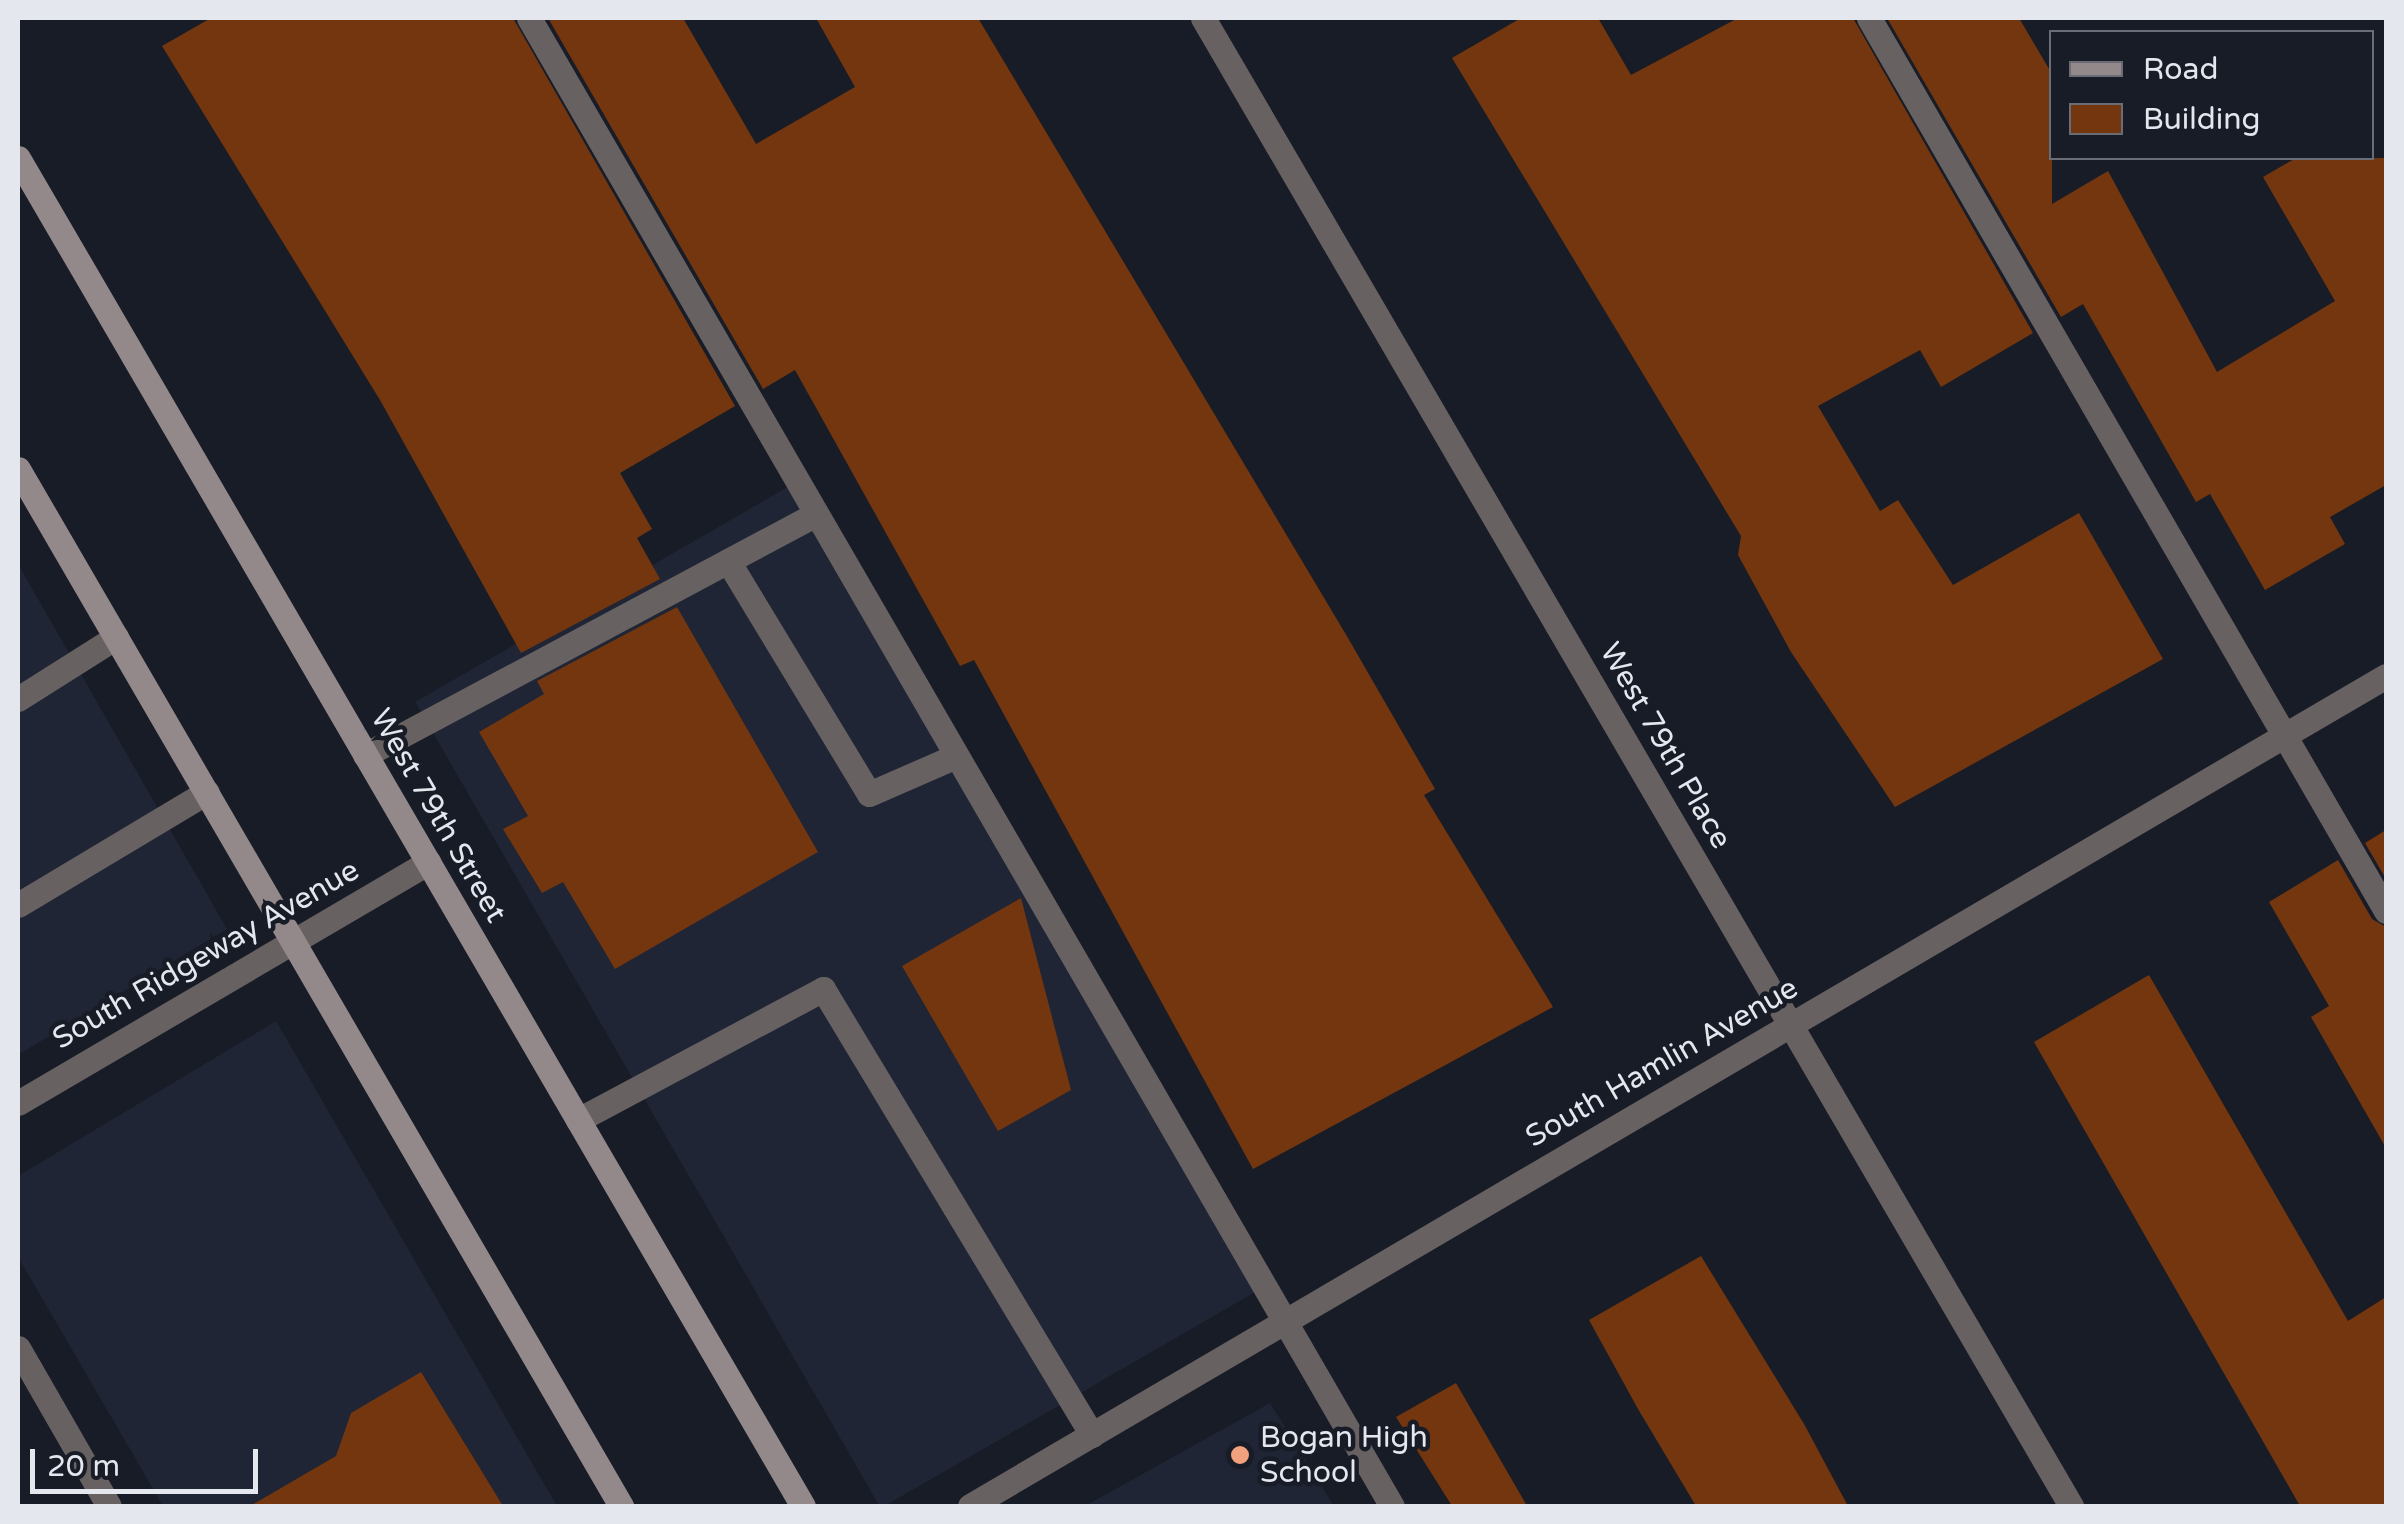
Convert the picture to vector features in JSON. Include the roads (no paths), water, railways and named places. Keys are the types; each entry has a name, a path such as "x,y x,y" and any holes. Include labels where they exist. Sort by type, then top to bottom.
{"main road":[{"name":"West 79th Street","path":"18,158 803,1506"},
{"path":"18,469 621,1506"}],"street":[{"path":"529,18 1392,1506"},
{"name":"West 79th Place","path":"1203,18 2071,1506"},
{"path":"1869,18 2386,911"},
{"path":"365,755 816,514"},
{"path":"728,561 869,794 956,756"},
{"path":"18,699 116,637"},
{"name":"South Hamlin Avenue","path":"970,1506 2386,676"},
{"path":"18,905 206,792"},
{"name":"South Ridgeway Avenue","path":"18,1103 428,862"},
{"path":"578,1120 824,989 1092,1435"},
{"path":"18,1348 110,1506"}],"place":[{"name":"Bogan High School","path":"1240,1455"}]}
